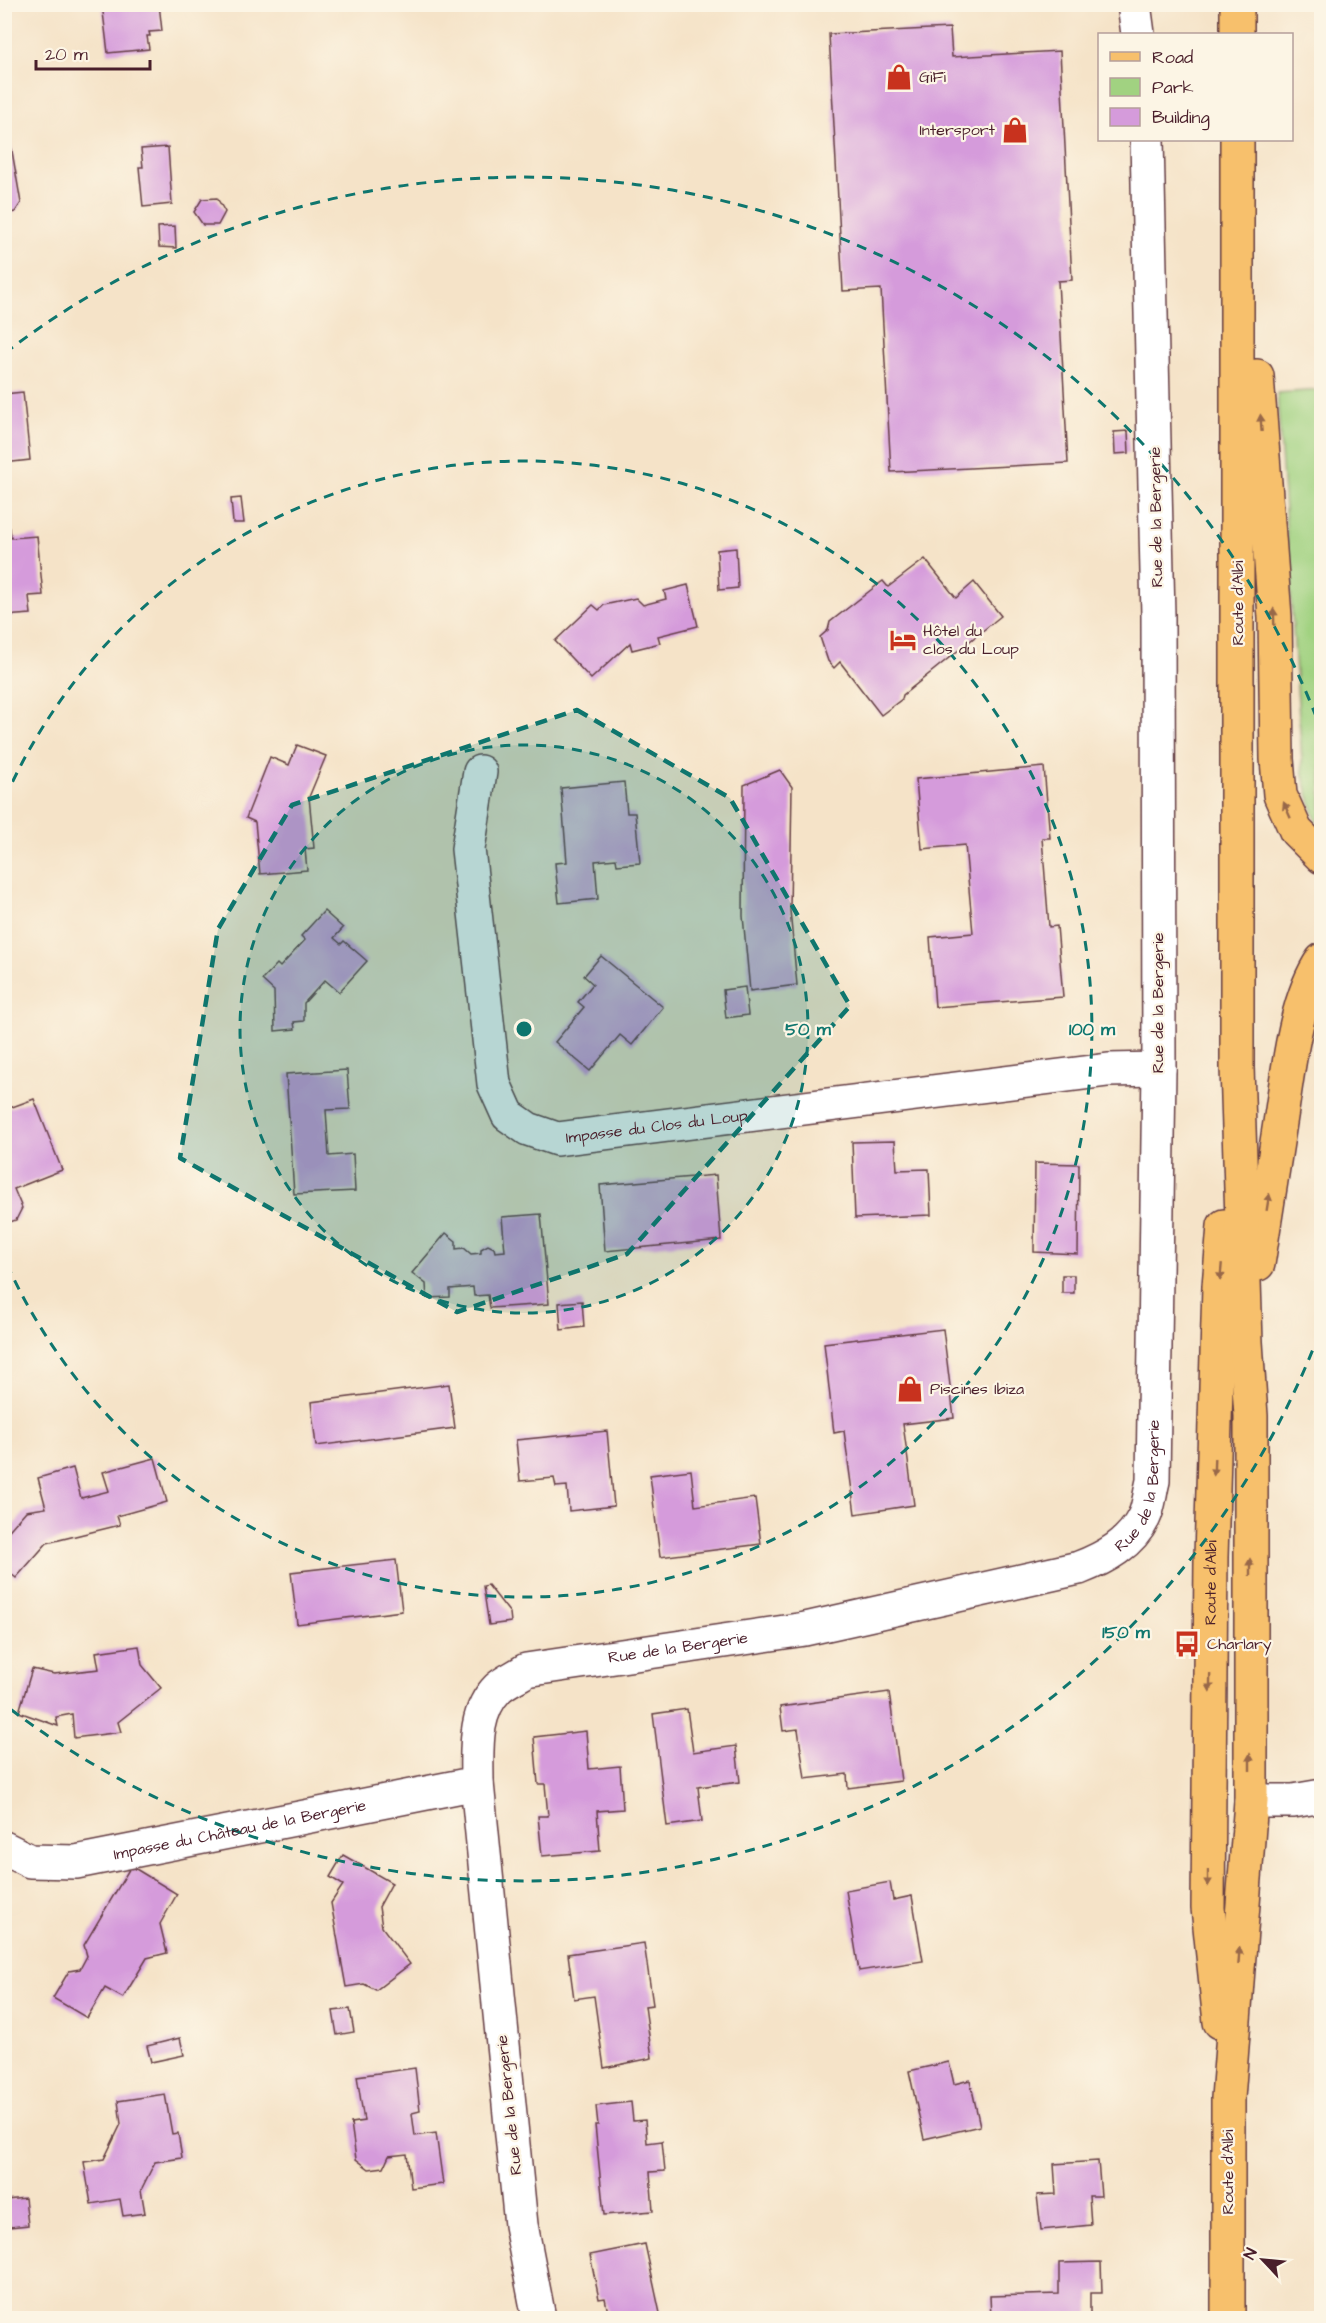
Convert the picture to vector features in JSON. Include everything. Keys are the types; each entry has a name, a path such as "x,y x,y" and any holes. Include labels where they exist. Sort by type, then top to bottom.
{"main road":[{"path":"1237,4 1237,33"},
{"name":"Route d'Albi","path":"1228,2319 1228,2098 1251,1801 1251,1416 1246,1342 1237,1067 1238,141"},
{"path":"1238,208 1260,405 1275,617 1277,759 1280,795 1296,831 1322,857"},
{"path":"1246,1342 1289,1065 1311,975 1322,960"},
{"name":"Route d'Albi","path":"1228,2098 1212,1955 1208,1880 1211,1557 1219,1298 1237,1067"}],"street":[{"path":"1134,4 1138,33"},
{"name":"Rue de la Bergerie","path":"539,2319 521,2225 477,1783 477,1745 482,1712 498,1687 526,1670 804,1629 1079,1568 1103,1559 1127,1541 1144,1517 1153,1481 1159,1069 1158,616 1147,141"},
{"name":"Impasse du Clos du Loup","path":"480,772 468,849 494,1084 508,1115 528,1130 557,1139 1108,1070 1159,1069"},
{"name":"Impasse du Château de la Bergerie","path":"4,1848 30,1861 76,1862 477,1783"},
{"path":"1251,1801 1293,1801 1322,1796"}],"highlighted area":[{"path":"577,710 730,798 850,1006 627,1254 457,1312 180,1158 218,929 292,805"}],"green space":[{"path":"1322,390 1321,827 1316,821 1303,776 1277,393"}],"building":[{"path":"102,4 159,4 162,31 149,32 150,36 147,36 149,49 108,53"},
{"path":"950,28 952,57 1060,51 1072,280 1058,281 1068,463 891,472 881,289 843,291 829,34"},
{"path":"4,122 8,128 21,203 15,212 4,214"},
{"path":"168,147 172,204 143,207 139,167 143,167 141,149"},
{"path":"217,198 225,212 218,225 203,225 194,212 202,199"},
{"path":"175,226 176,248 159,247 158,227"},
{"path":"23,392 30,460 4,463 4,394"},
{"path":"1128,431 1129,453 1115,454 1114,432"},
{"path":"241,498 244,523 233,523 231,499"},
{"path":"4,528 10,528 11,538 37,536 43,595 29,596 31,614 4,616"},
{"path":"736,548 738,588 719,590 717,550"},
{"name":"Hôtel du clos du Loup","path":"925,559 956,598 974,582 1001,616 881,715 840,662 834,668 828,661 820,637 828,630 830,622 876,586 883,581 888,587"},
{"path":"688,585 698,626 658,636 660,643 632,650 630,643 591,679 555,641 593,605 599,610 604,605 636,598 643,605 666,599 664,591"},
{"path":"297,745 326,756 309,797 314,848 305,849 307,870 260,874 255,822 246,818 270,757 289,765"},
{"path":"1044,767 1050,838 1042,838 1049,927 1057,926 1063,997 935,1007 930,937 973,933 965,845 922,849 916,779"},
{"path":"780,770 792,787 790,910 797,985 750,991 743,916 744,785"},
{"path":"624,782 627,813 635,813 640,863 617,865 616,859 595,861 598,899 559,903 555,863 567,862 561,788"},
{"path":"324,911 343,928 334,938 341,944 344,941 367,961 339,992 325,980 304,1003 304,1021 294,1022 295,1029 275,1031 274,991 262,980 277,964 280,967 305,940 301,936"},
{"path":"601,956 663,1007 632,1045 620,1035 590,1071 555,1042 584,1007 578,1002 593,984 584,976"},
{"path":"745,987 748,1015 726,1018 723,990"},
{"path":"347,1070 350,1109 326,1110 329,1156 353,1154 355,1191 294,1194 286,1074"},
{"path":"34,1099 62,1170 14,1189 22,1208 16,1220 4,1224 4,1110"},
{"path":"895,1141 897,1170 929,1169 931,1215 855,1218 852,1142"},
{"path":"1035,1163 1079,1164 1078,1254 1034,1252"},
{"path":"716,1175 721,1240 605,1251 600,1185"},
{"path":"541,1214 549,1304 490,1308 488,1295 474,1296 473,1287 450,1289 450,1297 427,1298 426,1284 412,1273 446,1233 456,1241 456,1249 464,1248 471,1254 481,1253 481,1249 488,1245 494,1248 495,1252 505,1251 502,1217"},
{"path":"1062,1275 1074,1275 1074,1293 1062,1293"},
{"path":"582,1301 584,1327 561,1330 559,1303"},
{"path":"943,1329 954,1418 903,1424 914,1505 855,1514 844,1431 834,1433 824,1343"},
{"path":"449,1384 455,1428 316,1446 311,1402"},
{"path":"607,1431 614,1506 569,1511 567,1486 556,1487 554,1478 520,1481 516,1440"},
{"path":"155,1458 167,1502 117,1516 120,1525 47,1543 16,1578 4,1568 4,1536 26,1511 46,1508 38,1478 73,1468 81,1498 109,1491 103,1472"},
{"path":"691,1470 695,1506 755,1498 761,1544 660,1557 650,1475"},
{"path":"396,1560 402,1611 297,1624 291,1572"},
{"path":"488,1585 510,1613 511,1622 489,1625 483,1586"},
{"path":"139,1646 142,1665 161,1688 118,1722 121,1732 74,1738 72,1714 56,1717 58,1726 19,1712 32,1669 54,1674 99,1669 96,1652"},
{"path":"889,1692 901,1781 848,1788 847,1774 805,1779 798,1729 783,1731 780,1707"},
{"path":"687,1709 693,1752 736,1746 740,1782 698,1787 702,1821 667,1826 653,1714"},
{"path":"586,1731 589,1769 620,1766 623,1809 597,1811 600,1851 542,1856 538,1816 548,1816 545,1784 538,1784 534,1737"},
{"path":"343,1855 392,1883 379,1907 382,1927 410,1964 376,1990 364,1984 346,1987 331,1903 343,1885 330,1877"},
{"path":"131,1866 177,1894 160,1924 167,1953 147,1958 123,1998 105,1988 87,2018 53,1998 69,1971 80,1969 87,1956 84,1945"},
{"path":"890,1882 893,1900 912,1896 923,1961 859,1971 846,1890"},
{"path":"644,1943 653,2005 645,2006 652,2058 604,2068 594,1996 574,1999 568,1954"},
{"path":"350,2009 354,2032 337,2035 333,2011"},
{"path":"180,2038 184,2055 151,2062 147,2046"},
{"path":"949,2062 954,2084 970,2080 980,2126 924,2139 909,2071"},
{"path":"415,2068 420,2111 412,2113 415,2136 436,2133 443,2184 411,2188 407,2154 389,2156 384,2167 369,2169 356,2159 351,2123 364,2121 357,2076"},
{"path":"165,2094 172,2134 178,2133 182,2158 155,2162 141,2190 145,2213 123,2216 120,2199 91,2204 84,2162 104,2159 121,2124 118,2101"},
{"path":"631,2102 633,2121 645,2120 647,2143 662,2141 665,2171 650,2172 653,2211 604,2215 595,2125 598,2125 596,2106"},
{"path":"1098,2161 1101,2196 1089,2196 1091,2225 1041,2230 1037,2195 1056,2194 1054,2164"},
{"path":"25,2198 28,2225 10,2227 6,2200"},
{"path":"645,2244 661,2318 609,2318 605,2298 599,2299 590,2255"},
{"path":"1101,2262 1102,2293 1090,2293 1090,2318 991,2318 990,2296 1059,2294 1059,2263"}],"place":[{"name":"GiFi","path":"899,77"},
{"name":"Intersport","path":"1015,130"},
{"name":"Hôtel du clos du Loup","path":"903,640"},
{"name":"Piscines Ibiza","path":"910,1389"},
{"name":"Charlary","path":"1187,1644"}]}
